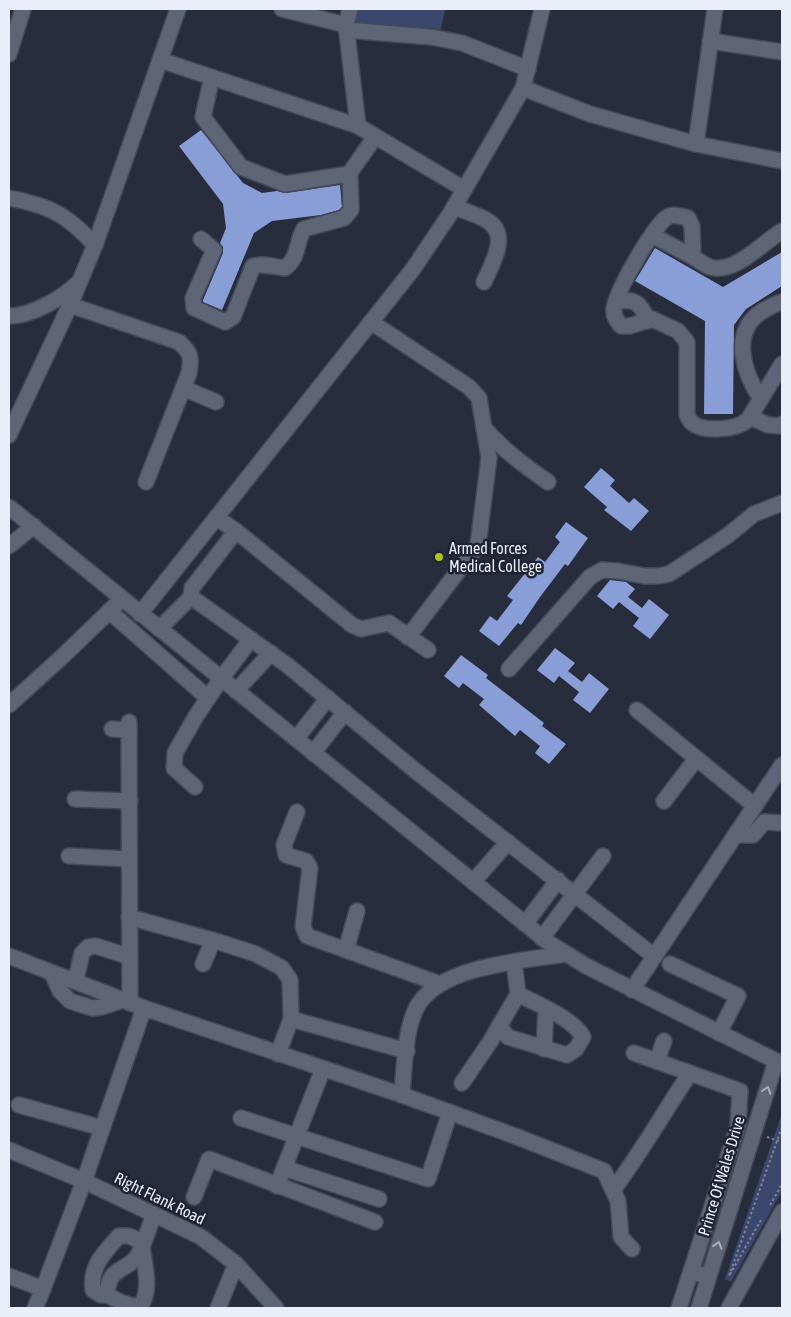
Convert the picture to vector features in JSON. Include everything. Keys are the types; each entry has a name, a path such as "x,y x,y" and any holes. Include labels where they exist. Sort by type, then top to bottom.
{"street":[{"path":"9,54 23,9"},
{"path":"9,435 70,305 95,245 178,9"},
{"path":"282,9 346,28 431,36 462,43 528,69"},
{"path":"350,9 346,28 358,126"},
{"path":"140,614 413,269 454,207 523,88 542,9"},
{"path":"696,144 715,9"},
{"path":"710,41 782,52"},
{"path":"160,60 358,126 464,189"},
{"path":"212,78 203,117 241,167 285,184 350,173"},
{"path":"523,88 590,114 696,144 782,161"},
{"path":"201,239 214,250 193,298 194,308 225,322 233,317 253,266 258,264 286,268 296,254 299,238 304,229 344,218 351,210 350,173 375,137"},
{"path":"9,198 55,210 80,229 95,245"},
{"path":"454,207 488,220 496,228 499,237 498,247 484,282"},
{"path":"693,257 692,226 688,218 677,215 666,217 652,236 618,294 614,310 616,320 622,326 630,326 652,320 678,330 687,342 687,415 690,422 700,426 719,429 732,429 742,425 750,417 782,364"},
{"path":"652,236 710,267 720,268 734,264 782,231"},
{"path":"9,316 42,307 68,293 80,281"},
{"path":"616,302 625,299 635,302 640,305 648,320"},
{"path":"761,399 751,384 744,365 743,349 746,328 756,316 775,304 782,302"},
{"path":"70,305 179,342 187,350 191,361 189,373 146,482"},
{"path":"371,322 469,387 479,398 489,458 478,545 408,637"},
{"path":"183,388 216,402"},
{"path":"750,417 768,425 780,426 782,424"},
{"path":"484,428 514,458 548,482"},
{"path":"509,669 590,577 602,570 644,576 669,574 727,536 754,514 782,503"},
{"path":"9,507 542,938 586,966 779,1062"},
{"path":"216,518 352,625 361,629 389,623 428,650"},
{"path":"9,546 34,526"},
{"path":"159,629 191,596 192,588 236,532"},
{"path":"191,596 271,653 417,772 654,956"},
{"path":"9,705 122,599"},
{"path":"109,611 208,698"},
{"path":"195,787 174,768 175,753 208,698 252,639"},
{"path":"236,691 271,653"},
{"path":"296,740 328,698"},
{"path":"636,710 755,806"},
{"path":"313,753 345,712"},
{"path":"35,1308 84,1181 102,1128 132,1003 129,917 129,726 112,729"},
{"path":"664,801 696,759"},
{"path":"632,990 755,806 778,780 782,765"},
{"path":"75,799 130,801"},
{"path":"297,812 284,846 286,855 306,861 310,868 303,927 307,936 440,984"},
{"path":"736,835 753,835 764,822 782,823"},
{"path":"473,882 508,842"},
{"path":"69,856 129,859"},
{"path":"542,938 576,895 603,856"},
{"path":"525,924 558,880"},
{"path":"346,950 357,911"},
{"path":"129,917 256,954 282,968 290,980 291,1019 278,1054"},
{"path":"203,964 213,940"},
{"path":"70,980 77,975 82,953 88,947 96,946 130,957"},
{"path":"402,1095 409,1031 418,1005 434,988 451,977 483,968 566,954"},
{"path":"9,956 132,1003 450,1112 604,1171 618,1201 621,1237 632,1249"},
{"path":"462,1083 518,994 514,962"},
{"path":"670,964 738,996 719,1033"},
{"path":"52,973 60,992 70,1001 92,1008 132,1003"},
{"path":"499,1026 508,1037 544,1049 568,1055 576,1049 583,1037 579,1029 546,1008 518,994"},
{"path":"544,1049 546,1008"},
{"path":"291,1019 407,1051"},
{"path":"657,1061 664,1041"},
{"path":"634,1054 740,1091 738,1126 679,1308"},
{"name":"Prince Of Wales Drive","path":"703,1305 708,1277 779,1062"},
{"path":"276,1186 323,1069"},
{"path":"613,1190 632,1165 690,1073"},
{"path":"19,1105 102,1128"},
{"path":"241,1118 428,1179 450,1112"},
{"name":"Right Flank Road","path":"9,1150 84,1181 201,1237 236,1264 276,1308"},
{"path":"194,1197 209,1159 375,1222"},
{"path":"284,1168 379,1199"},
{"path":"729,1308 775,1210"},
{"path":"109,1296 107,1294 111,1277 136,1258 154,1214"},
{"path":"119,1236 129,1236 142,1244 146,1288 144,1302 140,1307 128,1305 109,1296 101,1295 94,1290 92,1276 98,1262 119,1236"},
{"path":"218,1308 236,1264"},
{"path":"692,1271 708,1277"},
{"path":"9,1276 43,1289"}],"path":[{"path":"764,1215 729,1276 782,1127"},
{"path":"778,1140 782,1142"},
{"path":"775,1210 782,1184"}],"shaded area":[{"path":"355,9 445,9 438,42 352,22"},
{"path":"782,1113 782,1191 731,1282 725,1279"}],"building":[{"path":"201,130 243,183 262,193 277,191 286,193 340,185 342,207 339,210 321,215 272,221 254,233 222,310 203,302 203,300 223,253 223,247 220,243 226,228 223,204 179,146"},
{"path":"655,248 723,287 782,252 782,286 746,309 734,325 733,414 704,414 705,321 635,281"},
{"path":"601,468 615,480 610,486 629,503 634,498 649,511 631,531 604,510 607,507 584,487"},
{"path":"566,522 588,538 568,566 565,564 521,625 518,623 499,646 479,631 490,616 497,621 513,600 507,596 538,557 545,562 560,542 555,537"},
{"path":"610,580 626,582 635,589 628,597 642,608 649,599 669,615 650,639 633,626 639,618 619,602 613,609 597,596"},
{"path":"555,648 575,663 568,671 582,682 589,673 609,689 590,713 573,700 579,692 559,676 554,683 537,670"},
{"path":"461,655 488,675 486,678 544,723 542,726 566,744 549,764 535,753 540,746 520,730 515,736 479,705 484,699 463,683 459,688 444,676"}],"place":[{"name":"Armed Forces Medical College","path":"439,557"}]}
